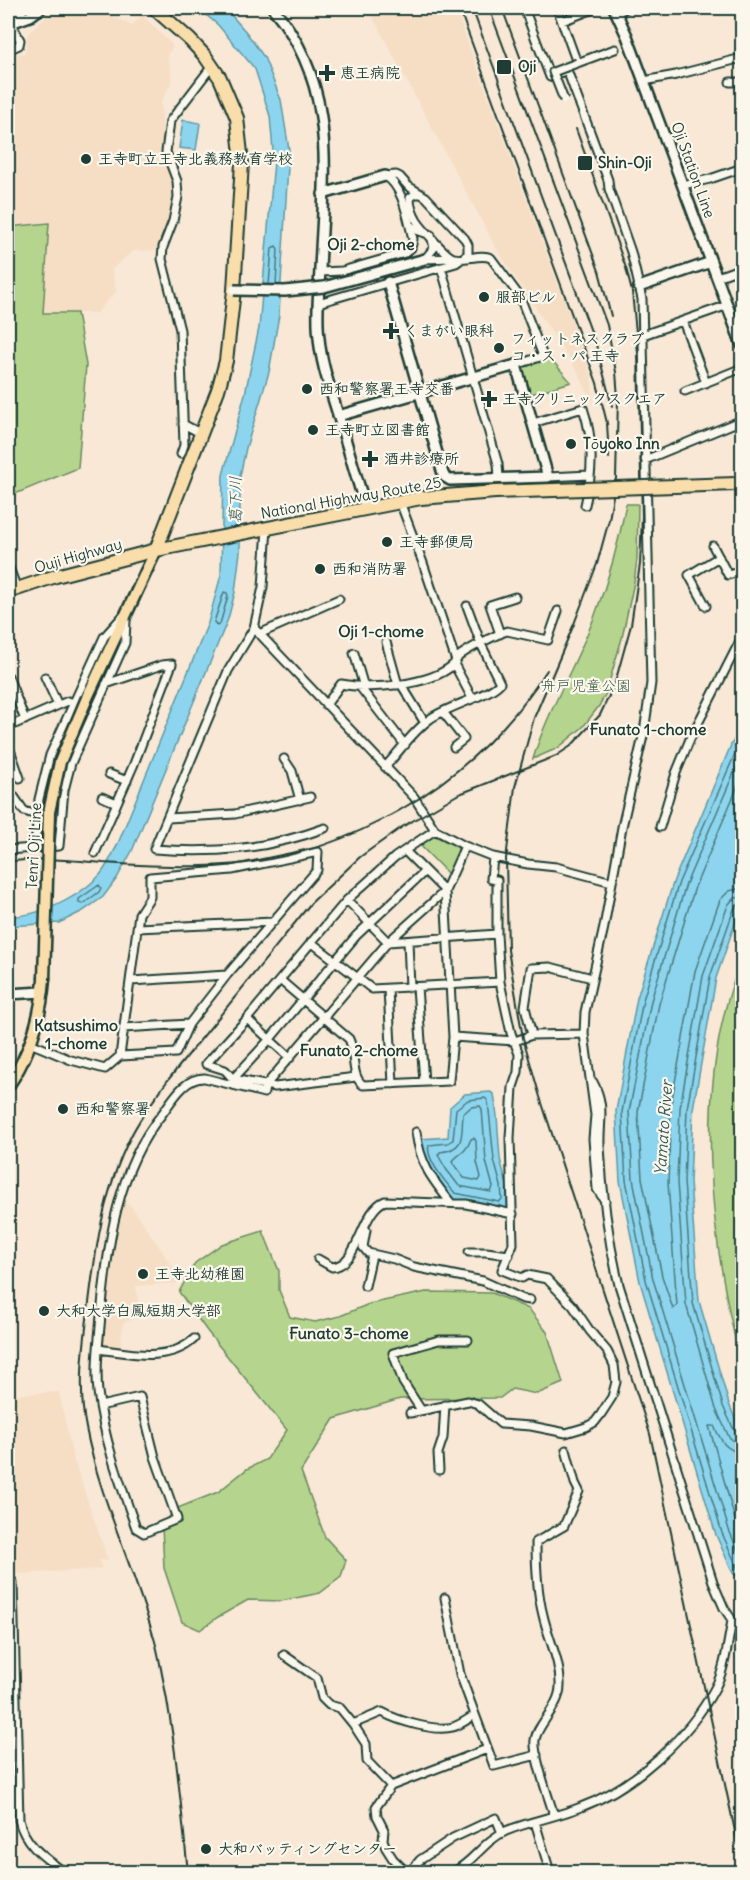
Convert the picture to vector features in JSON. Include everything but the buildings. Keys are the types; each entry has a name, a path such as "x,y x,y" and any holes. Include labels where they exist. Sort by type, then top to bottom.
{"highway":[{"path":"154,8 190,40 212,66 230,98 241,140 243,176 226,361 202,434 156,550"},
{"name":"National Highway Route 25","path":"156,550 443,495 739,484"},
{"name":"Ouji Highway","path":"12,591 56,576 156,550"}],"main road":[{"name":"Tenri Oji Line","path":"8,1086 30,1042 43,992 49,812 60,762 87,698 156,550"}],"street":[{"path":"9,21 25,8"},
{"path":"9,21 30,16 41,8"},
{"path":"274,8 296,41 309,68 319,99 324,129 318,303 321,354 366,509"},
{"path":"524,8 550,77 567,70 628,243 642,300 651,683 644,732 585,1012 584,1034 591,1078 602,1107 600,1145 611,1249 624,1304 714,1585 732,1621 742,1635"},
{"path":"557,8 577,63"},
{"path":"615,10 626,8"},
{"path":"562,21 591,10"},
{"name":"Oji Station Line","path":"615,10 644,81 742,345"},
{"path":"8,50 19,45 20,40 9,21"},
{"path":"564,100 553,72 577,63 588,63 613,52"},
{"path":"644,81 742,58"},
{"path":"181,454 184,445 179,319 164,274 162,259 163,247 178,197 177,181 166,152 167,132 172,117 212,66"},
{"path":"730,82 742,82"},
{"path":"683,185 742,168"},
{"path":"318,303 456,263 464,258 469,250 465,239 430,201 396,175 385,176 323,194"},
{"path":"320,272 342,271 408,251 411,248 413,239 396,184 385,176"},
{"path":"402,201 404,193 412,189"},
{"path":"421,194 412,196 410,202 419,224 452,258"},
{"path":"409,224 416,230 430,235"},
{"path":"425,259 434,248 430,235"},
{"path":"234,290 285,291 324,287 425,259 469,259 487,256 491,258 520,297 543,356 338,416"},
{"path":"639,287 711,262"},
{"path":"441,267 498,464 499,477"},
{"path":"717,277 742,268"},
{"path":"387,282 445,477 450,480 590,475"},
{"path":"643,335 728,305"},
{"path":"683,321 706,383"},
{"path":"516,365 548,477"},
{"path":"685,391 742,368"},
{"path":"533,423 583,408 591,438 590,475 585,505"},
{"path":"645,460 742,420"},
{"path":"183,424 202,434"},
{"path":"400,502 423,563 455,662 472,698"},
{"path":"263,529 263,587 257,631 228,671 154,849 221,851 284,841 326,828"},
{"path":"712,546 728,575 742,571"},
{"path":"706,606 689,575 719,557"},
{"path":"8,565 12,591"},
{"path":"500,634 490,605 515,597"},
{"path":"257,631 339,599"},
{"path":"385,767 425,723 493,689 500,683 481,644 467,606"},
{"path":"8,850 58,846 64,790 71,763 125,643 127,611"},
{"path":"35,847 39,798 50,755 104,637 127,611"},
{"path":"326,705 341,684 362,687 400,684 427,678 455,662 461,655 500,634 512,631 548,640 558,611"},
{"path":"257,631 414,798 435,830 465,846 493,857 556,867 612,882"},
{"path":"660,827 670,789 690,739 742,637"},
{"path":"386,642 400,684 425,723"},
{"path":"354,653 362,687 405,745"},
{"path":"95,853 127,781 172,664 162,665 106,684"},
{"path":"8,676 25,720"},
{"path":"45,677 58,705"},
{"path":"8,727 68,701 94,711"},
{"path":"443,712 464,739 454,747"},
{"path":"8,744 20,778"},
{"path":"284,759 292,771 300,800"},
{"path":"109,774 127,781"},
{"path":"8,788 24,811 37,815"},
{"path":"102,796 117,803"},
{"path":"168,818 235,814 310,797"},
{"path":"356,1077 284,1087 265,1086 234,1078 225,1070 206,1064 347,900 405,851 435,830"},
{"path":"100,1406 140,1397 155,1457 177,1519 144,1533 136,1528 112,1458 100,1406 97,1375 102,1304 114,1223 128,1173 145,1137 184,1086 193,1080 206,1078 264,1093 265,1086 388,942 445,891 465,846"},
{"path":"280,980 349,1039 354,1053 356,1077 363,1085 449,1081 453,1037 445,891 405,851"},
{"path":"30,1042 71,1059 105,1069 120,1056 176,1053 189,1024 227,975 317,870 318,852 232,870 150,877 150,897 139,914 120,1056"},
{"path":"410,1413 468,1401 478,1404 501,1424 531,1426 566,1433 594,1422 612,1397 616,1375 610,1357 602,1344 573,1306 547,1279 527,1275 522,1278 502,1270 513,1244 510,1146 513,1087 519,1067 518,1049 500,982 496,880 491,879 493,857"},
{"path":"234,1078 369,922 425,871"},
{"path":"347,900 388,942 497,934"},
{"path":"137,928 273,922"},
{"path":"408,941 424,1082"},
{"path":"311,942 372,989 500,982"},
{"path":"532,1035 525,1007 531,968 550,968 592,978"},
{"path":"131,981 227,975"},
{"path":"388,989 393,1084"},
{"path":"8,995 43,992"},
{"path":"247,1019 290,1058"},
{"path":"123,1028 189,1024"},
{"path":"453,1037 515,1041 532,1035 584,1034"},
{"path":"416,1132 422,1161 451,1203"},
{"path":"318,1259 333,1267 344,1263 367,1221 377,1206 384,1201 466,1204 513,1214"},
{"path":"367,1221 363,1247 372,1255 394,1259 425,1270 483,1281 530,1300"},
{"path":"468,1252 486,1251 509,1255"},
{"path":"365,1286 372,1255"},
{"path":"99,1349 146,1355 169,1353 179,1350 194,1339"},
{"path":"421,1410 399,1373 393,1353 424,1343 453,1339 468,1340"},
{"path":"439,1470 438,1453 443,1438 445,1405"},
{"path":"554,1815 537,1755 535,1739 555,1706 561,1688 559,1671 538,1594 536,1542 564,1526 579,1491 566,1450"},
{"path":"8,1582 13,1582 21,1832 35,1850 64,1872"},
{"path":"445,1598 460,1674 494,1766 537,1755"},
{"path":"453,1872 465,1867 489,1840 502,1833 579,1808 634,1779 680,1737 716,1687 732,1621"},
{"path":"284,1655 317,1678 322,1698 330,1705 340,1708 353,1724 366,1744 367,1761 391,1786"},
{"path":"353,1724 382,1712 398,1721 439,1728 452,1727 475,1715"},
{"path":"406,1872 386,1848 383,1840 384,1830 376,1816 376,1807 391,1786 487,1749"},
{"path":"8,1757 17,1756"},
{"path":"414,1872 414,1867 420,1860 475,1827 496,1818 502,1833"},
{"path":"535,1822 550,1872"}],"shaded area":[{"name":"王寺町立王寺北義務教育学校","path":"54,8 97,8 132,26 142,15 173,46 168,54 171,83 161,102 163,136 160,153 173,182 171,213 158,250 133,251 112,269 116,292 96,313 43,313 49,223 8,227 8,54 25,53 28,34"},
{"path":"368,8 455,8 586,359 591,376 594,406 579,374 496,248"},
{"name":"王寺北幼稚園","path":"123,1202 131,1206 179,1276 178,1283 136,1286 140,1316 123,1323 120,1350 106,1348 102,1345 102,1341 113,1240"},
{"path":"59,1392 72,1454 108,1561 100,1560 101,1569 19,1574 15,1571 8,1571 8,1395"}],"green space":[{"path":"49,223 43,313 77,313 86,365 78,468 8,497 8,227"},
{"path":"549,357 571,382 528,395 521,370 523,365"},
{"name":"舟戸児童公園","path":"626,504 638,504 637,559 622,638 606,693 583,727 558,748 533,759 546,722 588,633 600,601 613,560"},
{"path":"433,835 457,846 459,852 449,875 420,845"},
{"path":"742,959 742,1368 721,1268 714,1215 711,1109 716,1057 726,1007"},
{"path":"263,1231 279,1271 279,1290 290,1317 315,1322 340,1316 369,1304 426,1292 492,1293 529,1309 547,1332 563,1383 537,1394 512,1389 500,1398 400,1399 334,1419 301,1471 325,1537 346,1560 341,1577 320,1593 281,1601 248,1600 200,1630 182,1622 164,1568 162,1526 175,1509 218,1492 247,1469 267,1459 287,1430 207,1331 179,1292 195,1263 222,1244"}],"water":[{"name":"葛下川","path":"198,8 225,8 264,57 281,100 289,150 279,315 269,372 240,476 240,552 235,592 228,619 132,851 117,878 103,897 83,911 59,923 8,926 8,917 44,910 78,894 106,867 117,846 208,623 221,575 223,475 245,394 259,328 274,162 270,116 255,69 218,25"},
{"path":"183,120 200,123 196,150 179,148"},
{"name":"Yamato River","path":"742,726 742,903 716,978 693,1109 690,1182 699,1301 729,1404 742,1435 742,1581 733,1573 716,1535 640,1282 620,1181 616,1111 637,998 674,880 731,745"},
{"path":"490,1092 494,1094 500,1159 507,1185 509,1209 506,1210 490,1205 452,1200 436,1179 422,1148 421,1139 448,1137 450,1107 465,1094"}],"railway":[{"path":"459,8 597,383 607,423 609,458"},
{"path":"472,8 596,345 612,406"},
{"path":"489,8 607,325 616,372 618,398 616,478 609,520 597,564 534,718 515,787 506,859 508,950 523,1038 540,1097 650,1434 742,1864"},
{"path":"502,8 599,271 611,316"},
{"path":"188,1872 175,1751 158,1651 92,1455 82,1399 83,1355 102,1222 121,1157 144,1114 168,1080 311,903 360,857 402,827 457,795 556,756 571,746 600,715 615,683 631,625 640,564 642,516 638,353 632,292 626,268 576,129"},
{"path":"8,862 55,860 190,866 254,862 304,851 353,834 399,811 442,782 481,749 516,712 547,670"}],"place":[{"name":"Oji","path":"504,67"},
{"name":"恵王病院","path":"327,73"},
{"name":"王寺町立王寺北義務教育学校","path":"86,159"},
{"name":"Shin-Oji","path":"585,163"},
{"name":"服部ビル","path":"484,297"},
{"name":"くまがい眼科","path":"391,331"},
{"name":"フィットネスクラブ コ・ス・パ 王寺","path":"499,348"},
{"name":"西和警察署王寺交番","path":"307,389"},
{"name":"王寺クリニックスクエア","path":"489,399"},
{"name":"王寺町立図書館","path":"313,430"},
{"name":"Tōyoko Inn","path":"571,444"},
{"name":"酒井診療所","path":"370,459"},
{"name":"王寺郵便局","path":"387,542"},
{"name":"西和消防署","path":"320,569"},
{"name":"西和警察署","path":"63,1109"},
{"name":"王寺北幼稚園","path":"143,1274"},
{"name":"大和大学白鳳短期大学部","path":"44,1311"},
{"name":"大和バッティングセンター","path":"206,1849"}],"district":[{"name":"Oji 2-chome","path":"371,244"},
{"name":"Oji 1-chome","path":"381,631"},
{"name":"Funato 1-chome","path":"648,729"},
{"name":"Katsushimo 1-chome","path":"76,1034"},
{"name":"Funato 2-chome","path":"359,1050"},
{"name":"Funato 3-chome","path":"349,1333"}]}
